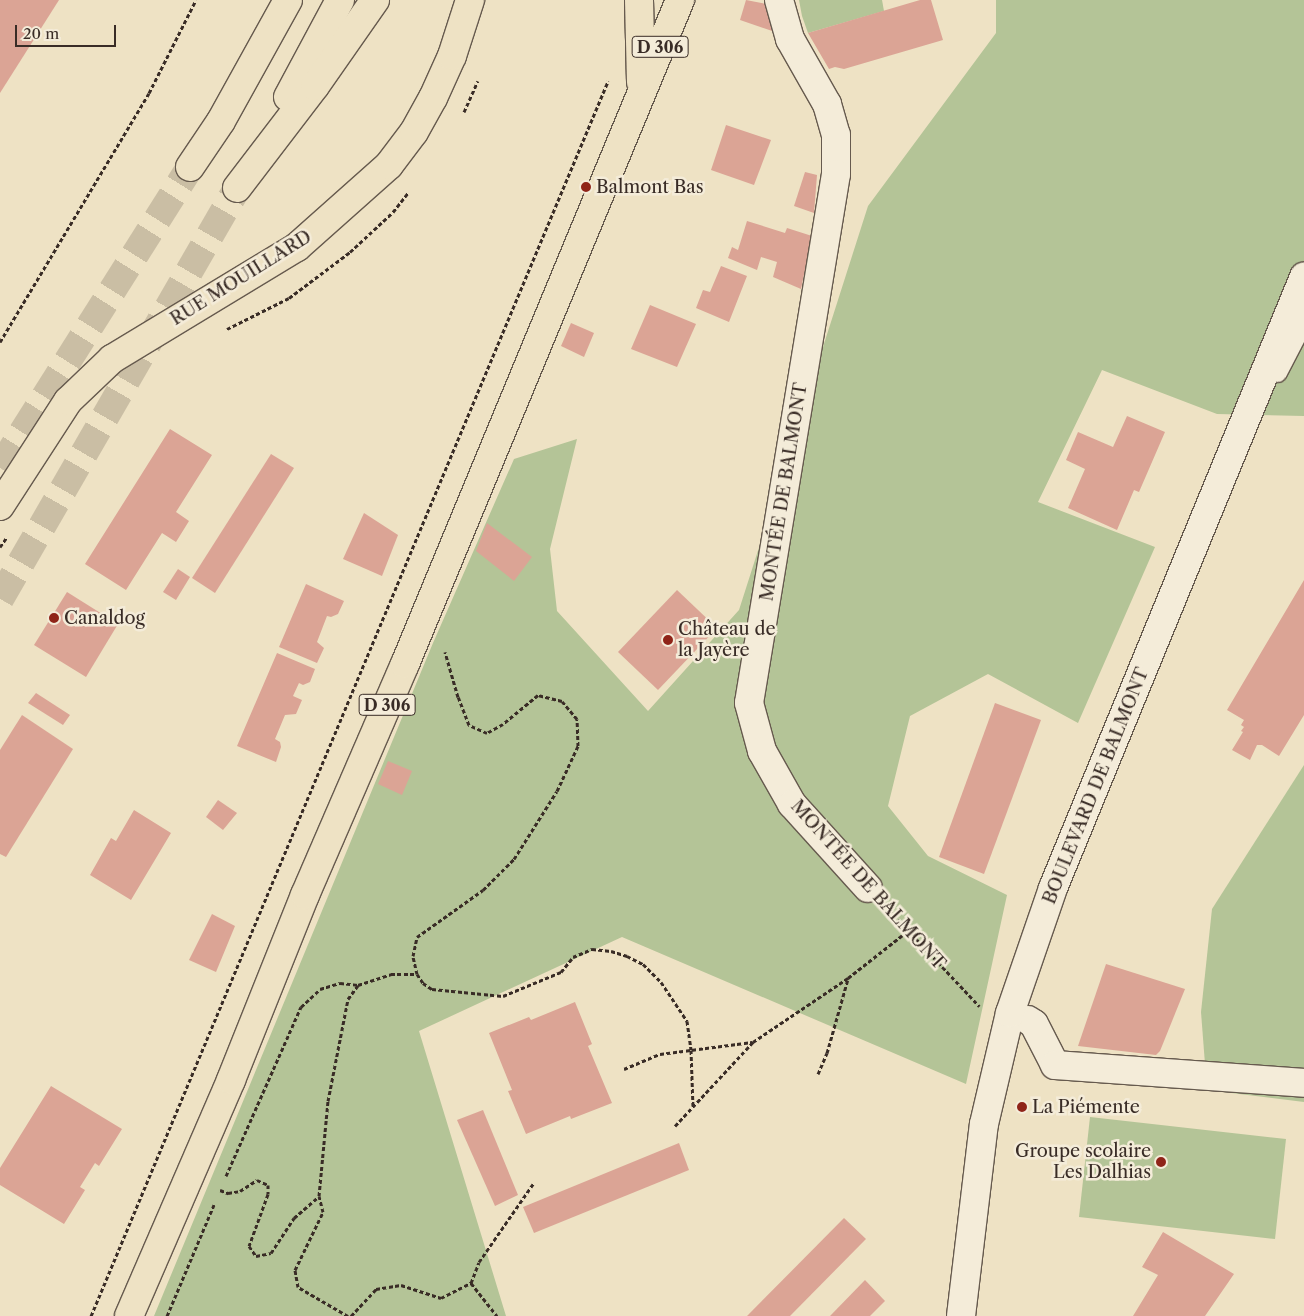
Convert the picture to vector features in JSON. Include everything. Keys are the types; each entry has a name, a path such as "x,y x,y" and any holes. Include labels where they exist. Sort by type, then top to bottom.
{"main road":[{"path":"221,121 267,0"},
{"path":"190,167 221,121 288,0"},
{"path":"340,0 322,38 237,188 315,86 375,0"},
{"name":"D 306","path":"639,0 641,93"},
{"name":"D 306","path":"129,1316 231,1080 305,895 405,664 680,0"},
{"name":"RUE MOUILLARD","path":"0,506 68,401 112,359 297,247 389,165 414,132 433,98 452,56 471,1"}],"street":[{"name":"MONTÉE DE BALMONT","path":"779,0 790,39 827,104 836,135 836,174 749,703 762,751 792,804 868,888"},
{"name":"BOULEVARD DE BALMONT","path":"961,1316 984,1124 1010,1013 1053,888 1304,277"},
{"path":"1028,1020 1034,1024 1055,1066 1304,1083"}],"lane":[{"path":"1230,458 1304,320"}],"path":[{"path":"0,342 149,93 196,0"},
{"path":"91,1316 609,78"},
{"path":"444,648 458,697 469,724 487,733 503,724 538,695 562,701 577,719 578,746 557,792 514,859 483,890 418,937 412,956 417,974 423,983 432,989 503,996 561,972 573,957 592,949 611,951 643,964 661,982 687,1021 691,1050 693,1106"},
{"name":"MONTÉE DE BALMONT","path":"868,888 979,1006"},
{"path":"675,1126 753,1042 848,978 909,930"},
{"path":"168,1316 220,1190 302,1008 320,989 340,983 358,985 391,974 417,974"},
{"path":"818,1074 827,1053 848,978"},
{"path":"358,985 348,999 328,1101 319,1196 323,1212 295,1270 298,1287 350,1316 376,1289 401,1285 441,1298 471,1283 478,1262 533,1184"},
{"path":"624,1069 660,1054 753,1042"},
{"path":"220,1190 228,1193 240,1191 257,1180 268,1185 268,1194 249,1246 256,1256 271,1252 294,1218 319,1196"},
{"path":"471,1283 497,1316"}],"green space":[{"path":"799,0 882,0 884,11 808,33"},
{"path":"996,0 1304,0 1304,416 1217,414 1102,370 1038,502 1155,547 1078,723 988,674 910,716 888,806 928,856 1007,895 966,1084 622,937 419,1031 506,1316 154,1316 433,643 514,459 577,439 550,549 557,611 648,711 739,610 868,206 996,33"},
{"path":"1304,765 1304,1102 1207,1090 1201,1012 1212,909"},
{"path":"1090,1117 1286,1139 1275,1239 1079,1217"}],"building":[{"path":"0,0 59,0 0,93"},
{"path":"746,0 766,4 775,32 740,20"},
{"path":"920,0 931,0 943,40 844,69 835,67 829,69 808,33"},
{"path":"726,125 771,140 754,185 711,170"},
{"path":"805,172 817,175 814,213 794,206"},
{"path":"747,221 785,233 787,228 812,236 801,289 773,277 777,262 761,257 757,270 728,258 732,247 738,250"},
{"path":"721,266 747,276 729,322 696,308 703,290 710,292"},
{"path":"650,305 696,324 677,367 631,349"},
{"path":"571,323 594,333 584,357 561,346"},
{"path":"1127,416 1165,432 1139,492 1134,490 1117,530 1068,508 1085,469 1066,460 1078,432 1113,447"},
{"path":"170,429 212,455 176,512 189,521 176,542 162,533 126,590 85,564"},
{"path":"271,454 294,468 215,593 192,578"},
{"path":"364,513 398,535 382,576 343,559"},
{"path":"487,523 532,557 514,581 476,551"},
{"path":"178,569 190,577 176,600 163,592"},
{"path":"1304,580 1304,715 1279,756 1262,745 1257,745 1250,760 1232,750 1243,732 1241,731 1244,727 1241,725 1244,720 1227,710"},
{"path":"306,584 344,601 338,614 331,617 327,616 317,642 324,648 317,663 279,647"},
{"name":"Château de la Jayère","path":"677,590 717,628 658,690 618,652"},
{"path":"67,592 118,624 86,677 34,645"},
{"path":"277,653 315,669 310,682 303,685 299,683 293,696 302,700 296,714 285,715 275,739 280,742 281,747 276,762 237,746"},
{"path":"36,693 70,715 63,725 28,703"},
{"path":"995,703 1041,720 984,874 939,857"},
{"path":"22,715 73,749 6,857 0,854 0,750"},
{"path":"388,761 412,771 402,795 378,784"},
{"path":"218,800 237,813 223,830 206,817"},
{"path":"134,810 171,833 131,900 90,875 111,838 116,841"},
{"path":"212,914 235,926 216,972 189,960"},
{"path":"1106,964 1185,989 1160,1051 1156,1055 1078,1046"},
{"path":"575,1002 592,1044 588,1046 612,1103 571,1119 570,1116 526,1134 508,1091 512,1090 489,1033 529,1017 531,1020"},
{"path":"51,1086 122,1129 99,1166 95,1163 80,1187 85,1190 64,1224 0,1185 0,1168"},
{"path":"483,1110 518,1195 495,1206 457,1120"},
{"path":"679,1143 689,1170 534,1233 523,1207"},
{"path":"844,1218 866,1239 790,1316 747,1316"},
{"path":"1163,1232 1234,1274 1205,1316 1133,1316 1158,1275 1142,1267"},
{"path":"865,1280 885,1301 870,1316 830,1316"}],"tunnel":[{"path":"0,468 190,167"},
{"path":"0,599 237,188"}],"place":[{"name":"Balmont Bas","path":"586,187"},
{"name":"Canaldog","path":"54,618"},
{"name":"Château de la Jayère","path":"668,640"},
{"name":"La Piémente","path":"1022,1107"},
{"name":"Groupe scolaire Les Dalhias","path":"1161,1162"}]}
